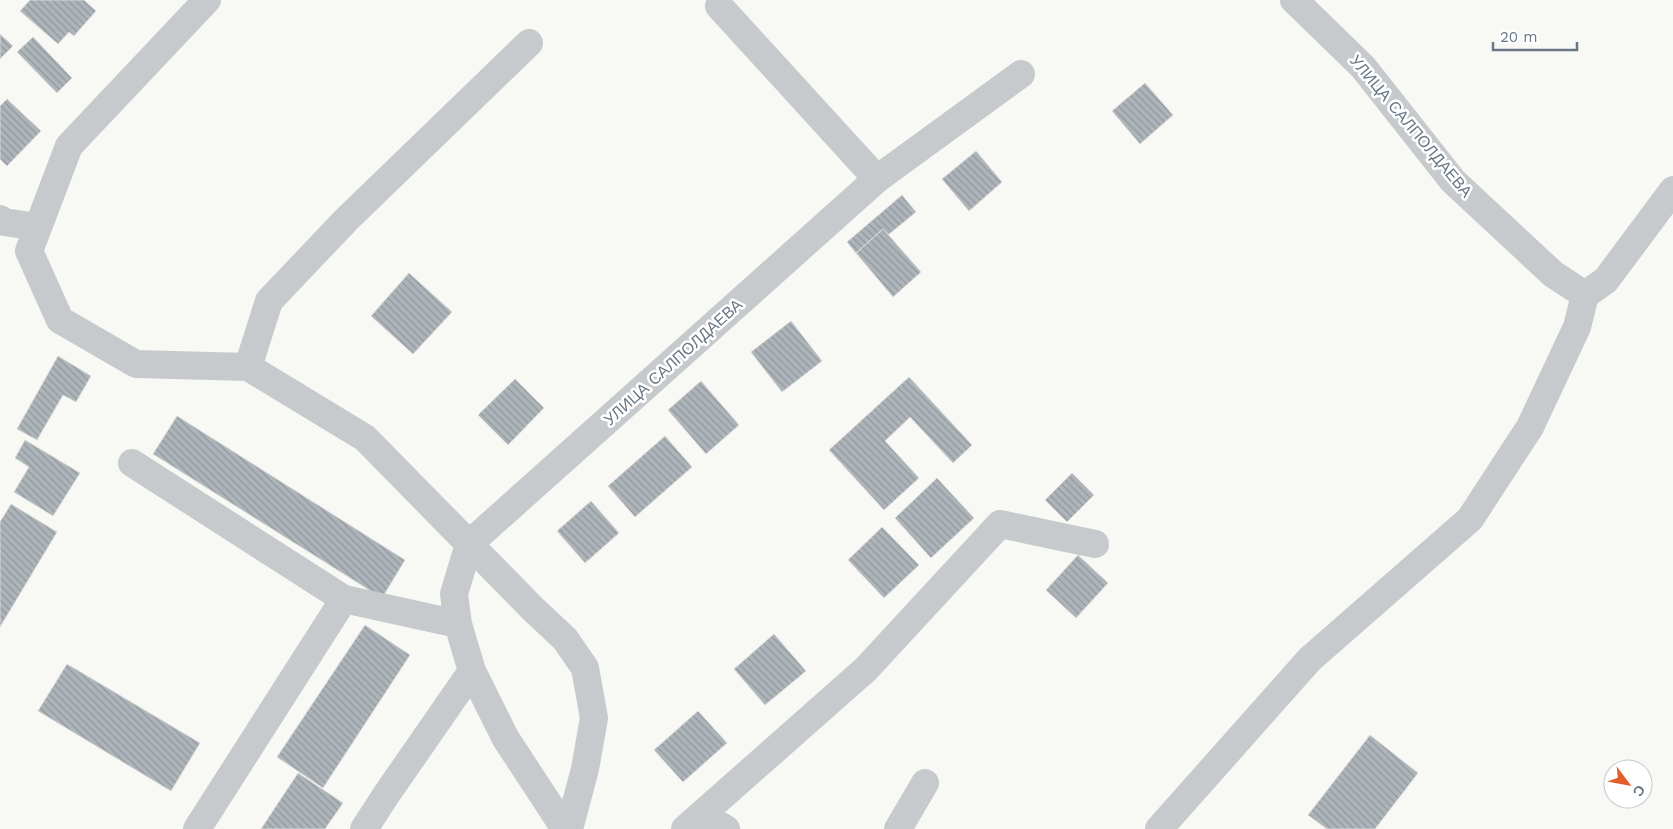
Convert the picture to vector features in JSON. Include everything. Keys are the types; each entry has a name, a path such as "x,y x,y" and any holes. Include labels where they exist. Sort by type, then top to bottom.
{"street":[{"path":"207,0 70,146 29,252 60,320 136,364 248,367 365,438 533,609 565,639 585,668 594,718 585,769 569,829"},
{"name":"УЛИЦА САЛПОЛДАЕВА","path":"1294,0 1363,67 1453,180 1553,274 1585,296"},
{"path":"719,6 877,179"},
{"path":"248,367 269,301 346,220 529,42"},
{"name":"УЛИЦА САЛПОЛДАЕВА","path":"469,544 877,179 1021,74"},
{"path":"1159,829 1310,659 1470,519 1530,427 1577,327 1585,296 1606,280 1673,190"},
{"path":"0,219 4,222 38,227"},
{"path":"132,463 344,598 458,624"},
{"path":"694,822 866,669 1000,524 1095,544"},
{"path":"469,544 454,594 458,624 472,671 506,739 565,829"},
{"path":"198,829 344,598"},
{"path":"364,829 472,671"},
{"path":"898,829 925,783"},
{"path":"694,822 726,829"}],"building":[{"path":"30,0 84,0 96,11 74,36 69,32 58,44 20,11"},
{"path":"0,34 13,46 0,59"},
{"path":"33,37 72,78 57,93 17,52"},
{"path":"1145,83 1173,115 1140,144 1112,111"},
{"path":"7,99 41,131 7,166 0,159 0,106"},
{"path":"976,151 1002,182 969,211 942,179"},
{"path":"902,195 916,212 888,235 883,229 856,253 847,242"},
{"path":"883,229 921,272 893,297 856,253"},
{"path":"409,273 452,312 413,354 371,316"},
{"path":"791,321 822,361 782,392 751,352"},
{"path":"58,356 91,376 76,402 63,395 37,440 17,429"},
{"path":"909,377 972,445 953,463 910,417 885,441 919,478 884,510 829,450"},
{"path":"515,379 544,408 508,445 478,415"},
{"path":"701,381 739,425 706,454 668,410"},
{"path":"177,416 405,560 382,598 153,454"},
{"path":"665,436 692,467 635,517 608,486"},
{"path":"25,440 80,473 53,516 14,492 29,467 15,458"},
{"path":"1072,473 1094,495 1067,522 1045,500"},
{"path":"937,478 974,518 931,558 895,518"},
{"path":"591,501 619,533 585,563 557,531"},
{"path":"11,504 57,532 0,627 0,522"},
{"path":"882,527 919,565 884,598 848,560"},
{"path":"1078,555 1108,583 1076,618 1046,590"},
{"path":"365,625 410,655 323,788 277,757"},
{"path":"774,634 806,671 765,705 734,669"},
{"path":"67,664 200,743 171,791 38,711"},
{"path":"698,711 727,743 683,782 654,750"},
{"path":"1370,735 1418,773 1375,829 1327,829 1308,815"},
{"path":"298,773 343,803 325,829 261,829"}]}
